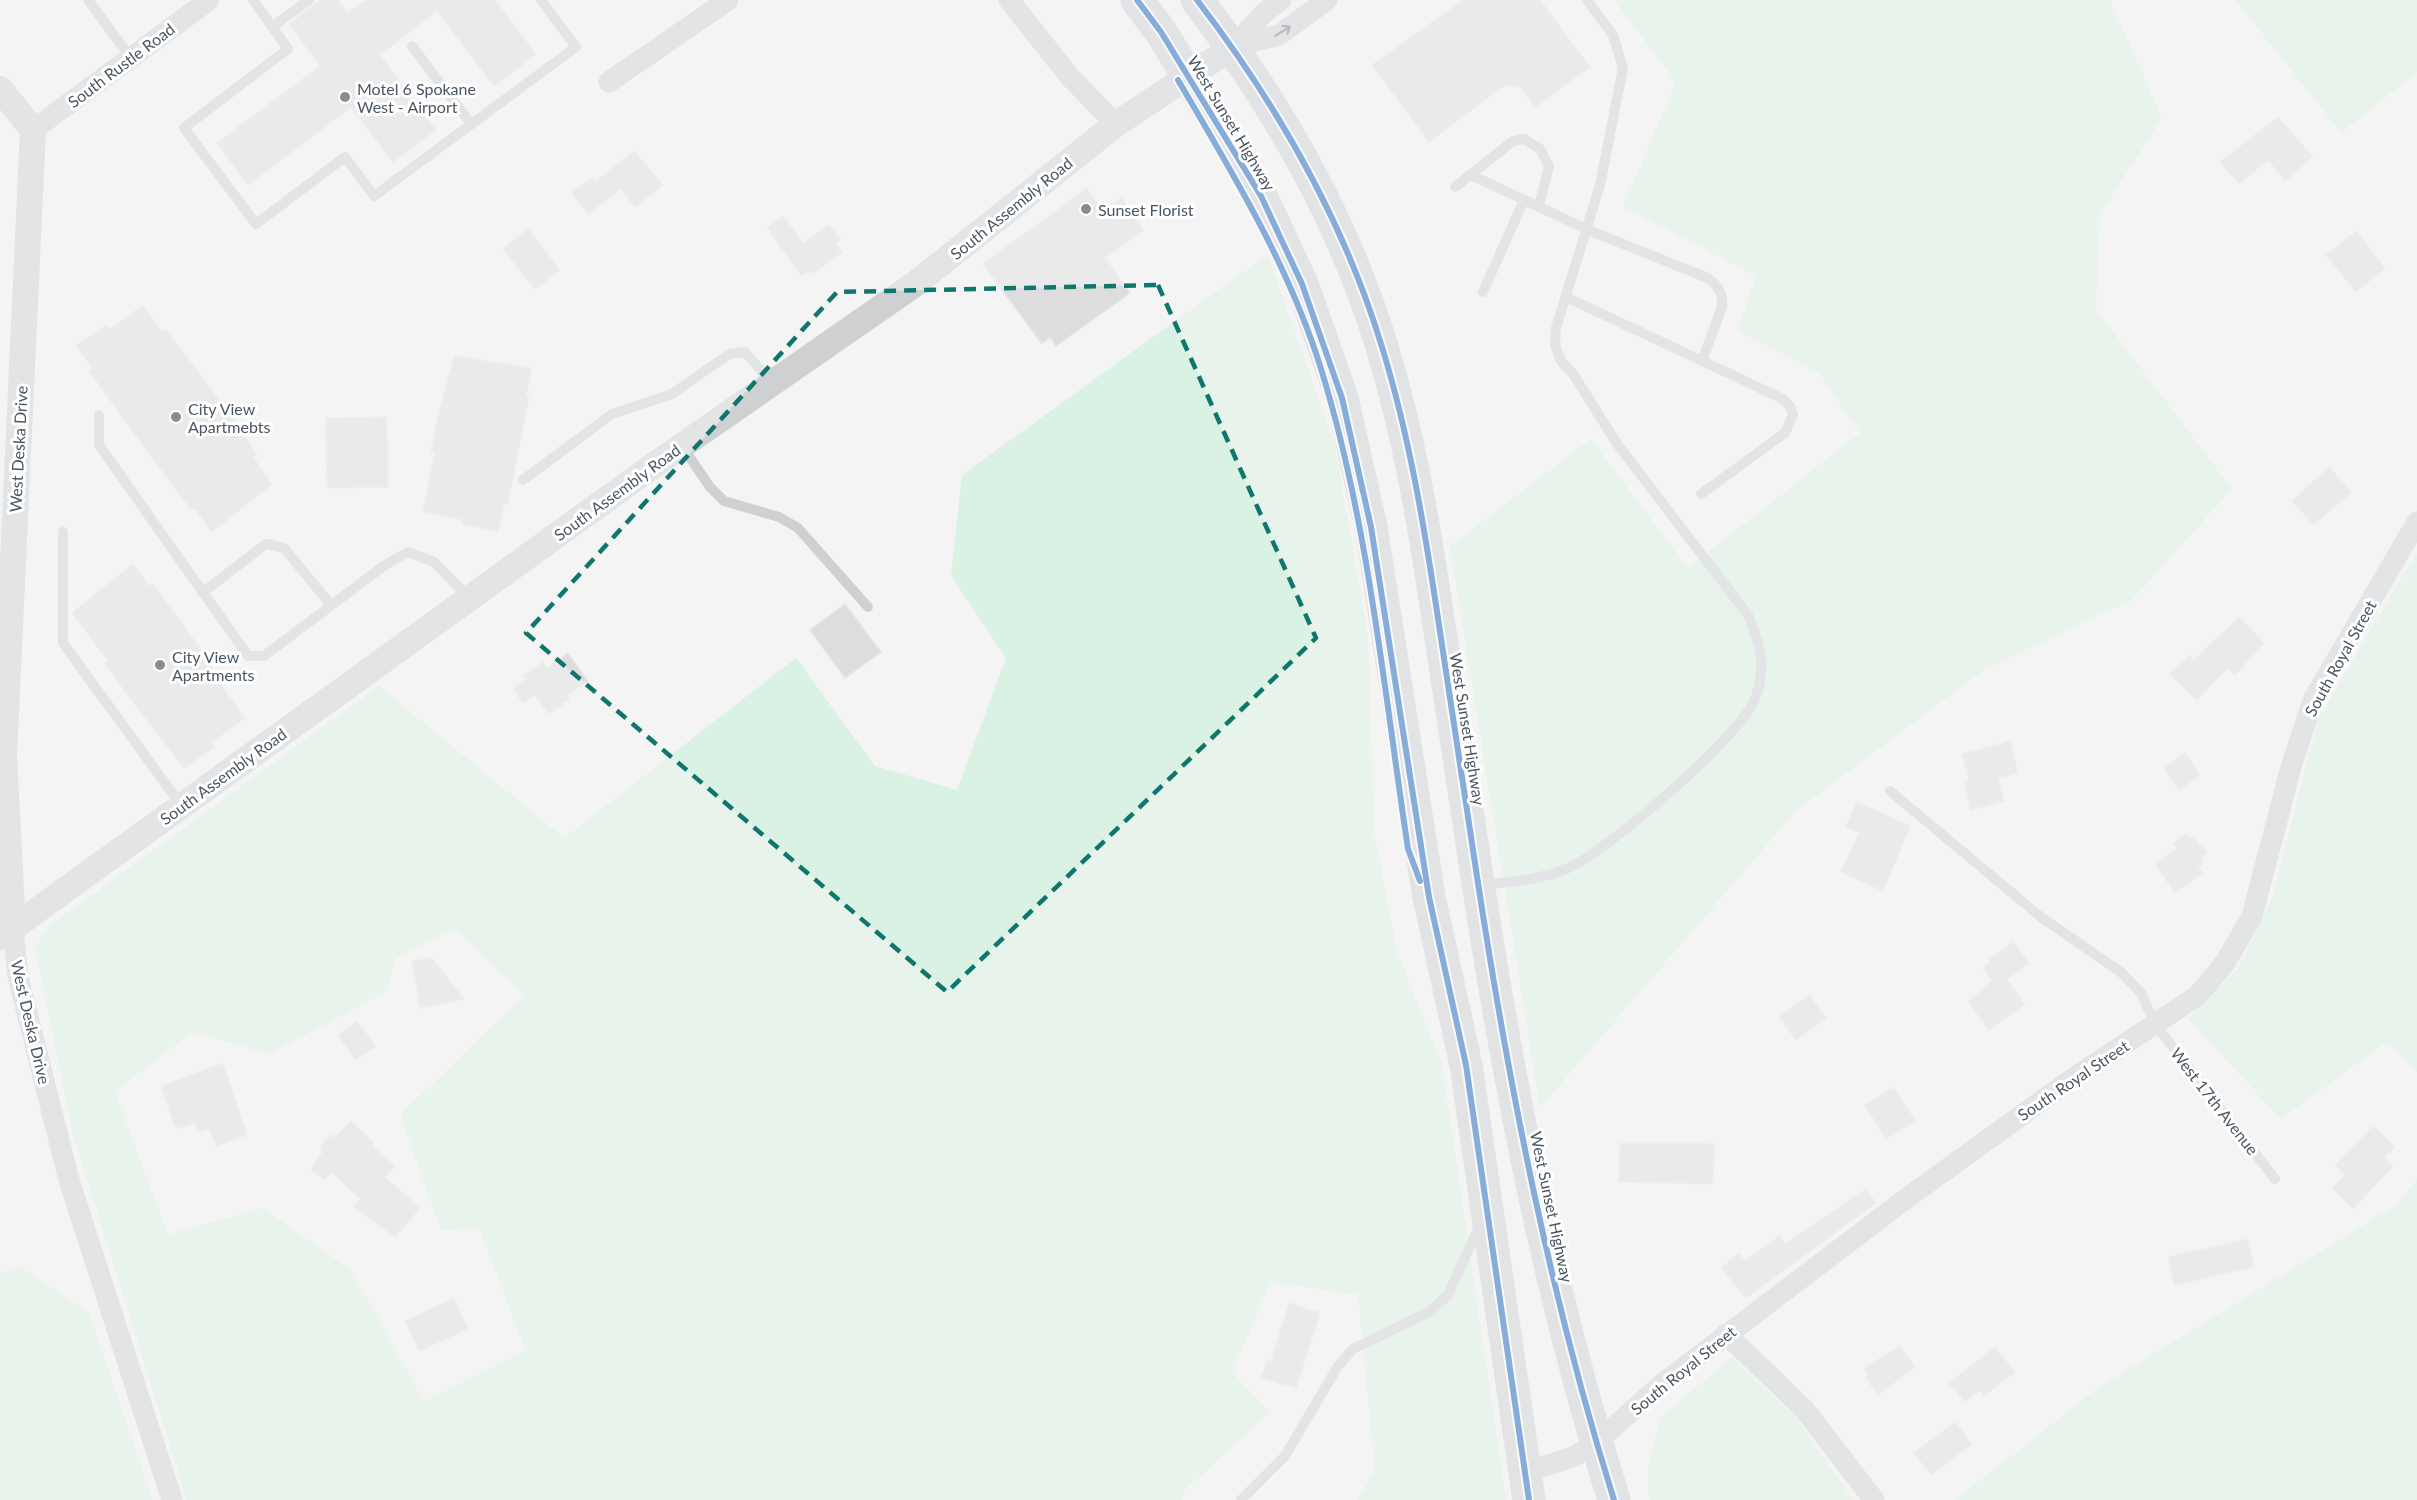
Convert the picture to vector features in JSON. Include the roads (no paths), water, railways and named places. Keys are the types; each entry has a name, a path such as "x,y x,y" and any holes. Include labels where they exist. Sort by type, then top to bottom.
{"main road":[{"name":"West Sunset Highway","path":"1137,0 1161,32 1246,168 1285,245 1323,337 1342,398 1371,527 1429,897 1466,1065 1527,1487"},
{"name":"West Sunset Highway","path":"1197,0 1233,47 1275,114 1318,193 1356,273 1382,345 1423,514 1478,885 1538,1215 1571,1356 1614,1500"}],"street":[{"name":"South Rustle Road","path":"33,130 209,0"},
{"path":"1009,0 1070,77 1116,124"},
{"name":"South Assembly Road","path":"6,932 682,446 915,284 1116,124 1233,47 1263,13 1281,0"},
{"name":"South Assembly Road","path":"1233,47 1279,35 1327,0"},
{"path":"609,82 722,2"},
{"path":"0,89 33,130"},
{"name":"West Deska Drive","path":"33,130 4,745 6,932 69,1180 172,1500"},
{"name":"South Royal Street","path":"1527,1487 1597,1442 1662,1384 1726,1334 2017,1117 2198,996 2225,963 2252,916 2291,767 2313,700 2417,522"},
{"path":"1726,1334 1804,1409 1874,1500"}],"lane":[{"path":"88,0 131,58"},
{"path":"253,0 288,50 184,128 256,224 345,157 375,196 576,47 541,0"},
{"path":"272,27 309,0"},
{"path":"1478,885 1531,879 1568,869 1604,847 1711,755 1741,723 1755,700 1761,670 1761,646 1748,615 1618,446 1573,374 1561,361 1555,345 1556,328 1587,229 1611,140 1623,68 1613,35 1587,0"},
{"path":"412,46 471,124"},
{"path":"1455,188 1513,141 1524,139 1534,143 1550,166 1539,206"},
{"path":"1471,175 1587,229 1708,278 1718,285 1723,299 1722,307 1702,361"},
{"path":"1483,292 1524,200"},
{"path":"1566,297 1783,399 1790,406 1793,415 1785,433 1701,494"},
{"path":"523,480 612,414 672,394 729,354 745,352 772,383"},
{"path":"99,415 99,445 248,656 264,656 385,565 408,552 434,562 469,598"},
{"path":"682,446 710,487 724,501 779,517 798,528 868,607"},
{"path":"63,532 63,643 182,806"},
{"path":"202,593 266,544 284,548 331,606"},
{"name":"West 17th Avenue","path":"1890,791 2042,918 2121,972 2141,993 2155,1024 2275,1179"},
{"path":"1241,1500 1285,1456 1338,1366 1353,1349 1429,1312 1448,1295 1487,1207"}],"place":[{"name":"Motel 6 Spokane West - Airport","path":"345,97"},
{"name":"Sunset Florist","path":"1086,209"},
{"name":"City View Apartmebts","path":"176,417"},
{"name":"City View Apartments","path":"160,665"}]}
